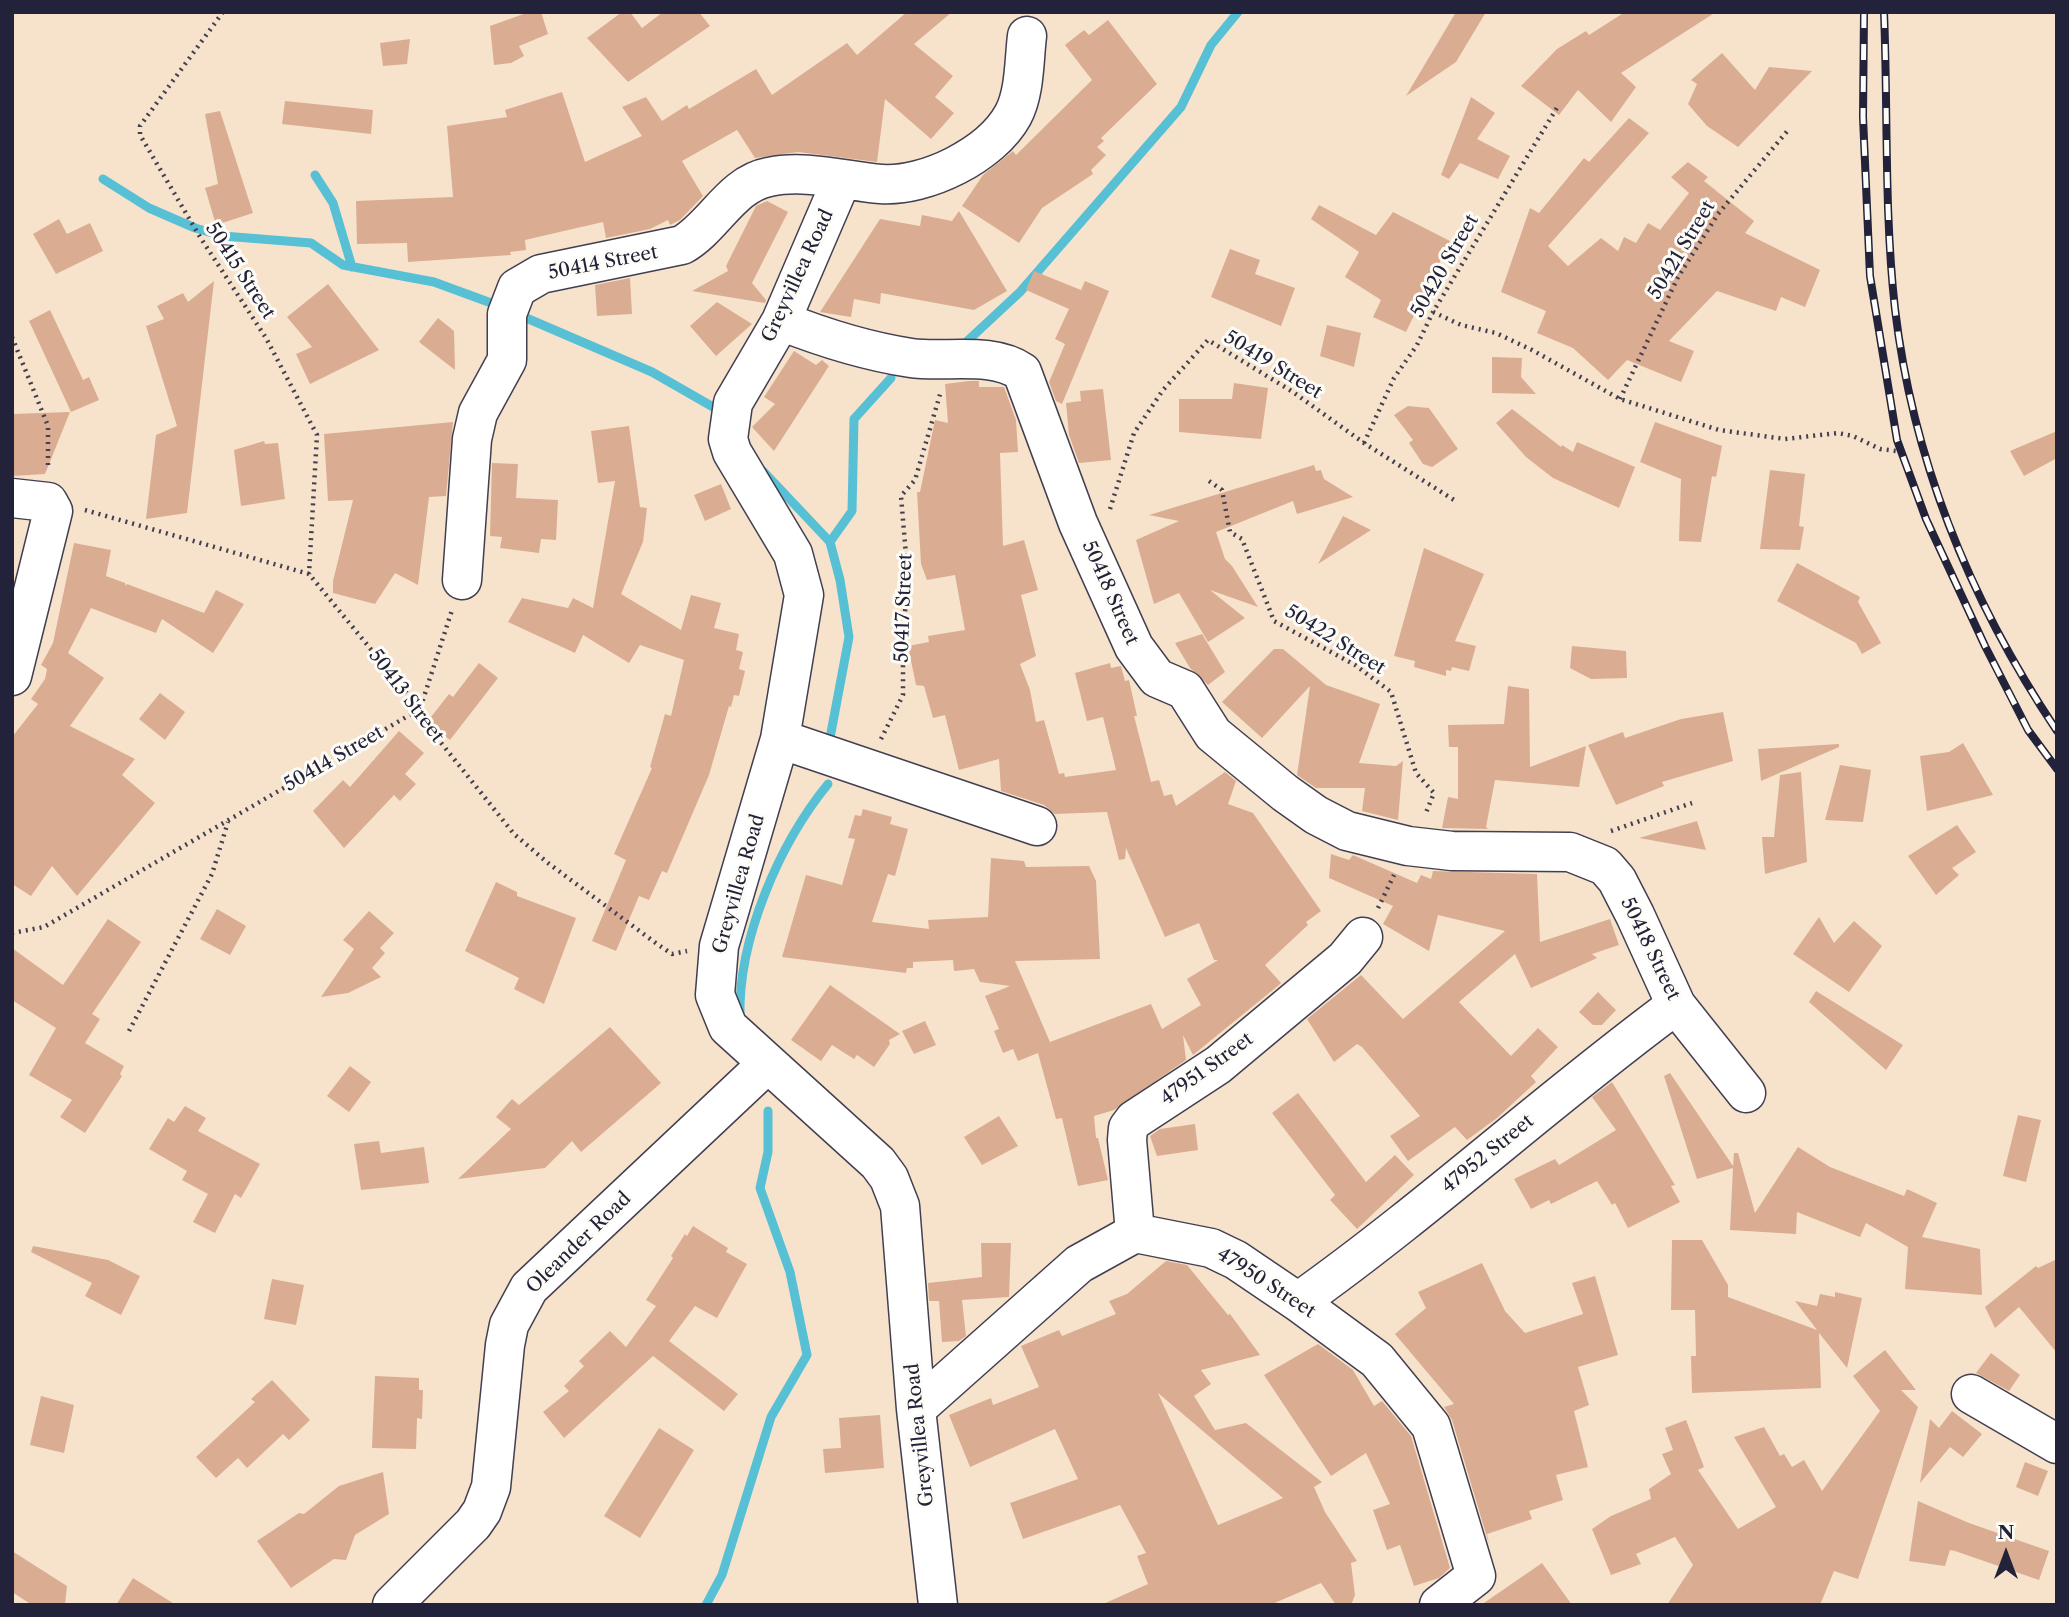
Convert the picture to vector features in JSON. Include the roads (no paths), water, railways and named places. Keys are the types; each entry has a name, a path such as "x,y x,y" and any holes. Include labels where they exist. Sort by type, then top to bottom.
{"street":[{"name":"50414 Street","path":"462,580 473,432 478,413 507,360 507,314 517,288 541,274 682,245 693,239 741,189 754,181 794,175 883,184 911,183 936,176 959,165 999,132 1014,114 1027,36"},
{"name":"Greyvillea Road","path":"842,178 781,321 733,403 728,439 737,463 793,554 804,595 780,739 719,946 715,995 728,1027 865,1150 889,1178 900,1206 916,1409 938,1605"},
{"name":"50418 Street","path":"781,321 840,344 915,358 1005,363 1022,372 1078,523 1134,648 1157,678 1185,690 1213,734 1316,815 1347,831 1408,846 1511,854 1570,852 1605,866 1617,880 1676,1005 1746,1093"},
{"path":"12,676 53,516 30,500"},
{"path":"780,739 849,760 1037,826"},
{"name":"47951 Street","path":"1135,1233 1128,1129 1135,1120 1218,1065 1336,967 1363,937"},
{"name":"47952 Street","path":"1298,1302 1360,1259 1613,1051 1676,1005"},
{"name":"Oleander Road","path":"400,1601 482,1511 491,1487 509,1325 529,1288 767,1064"},
{"path":"916,1409 1079,1264 1135,1233"},
{"name":"47950 Street","path":"1135,1233 1210,1248 1236,1260 1377,1360 1432,1426 1476,1576 1439,1605"},
{"path":"1970,1394 2057,1444"}],"waterway":[{"path":"962,346 1020,292 1181,107 1211,45 1238,12"},
{"path":"315,175 333,203 352,267"},
{"path":"103,179 149,208 195,228 223,236 311,243 343,265 434,282 502,307"},
{"path":"517,314 652,372 720,411"},
{"path":"830,542 852,511 854,419 891,378"},
{"path":"763,471 830,542 840,580 849,637 830,738"},
{"path":"740,1017 746,956 765,894 793,835 828,784"},
{"path":"706,1605 722,1575 771,1417 807,1355 790,1272 760,1188 768,1152 768,1111"}],"railway":[{"path":"1864,12 1863,117 1870,276 1897,440 1926,519 1985,646 2028,730 2057,769"},
{"path":"1884,12 1892,272 1904,366 1916,422 1951,530 1973,582 2026,683 2057,731"}]}
